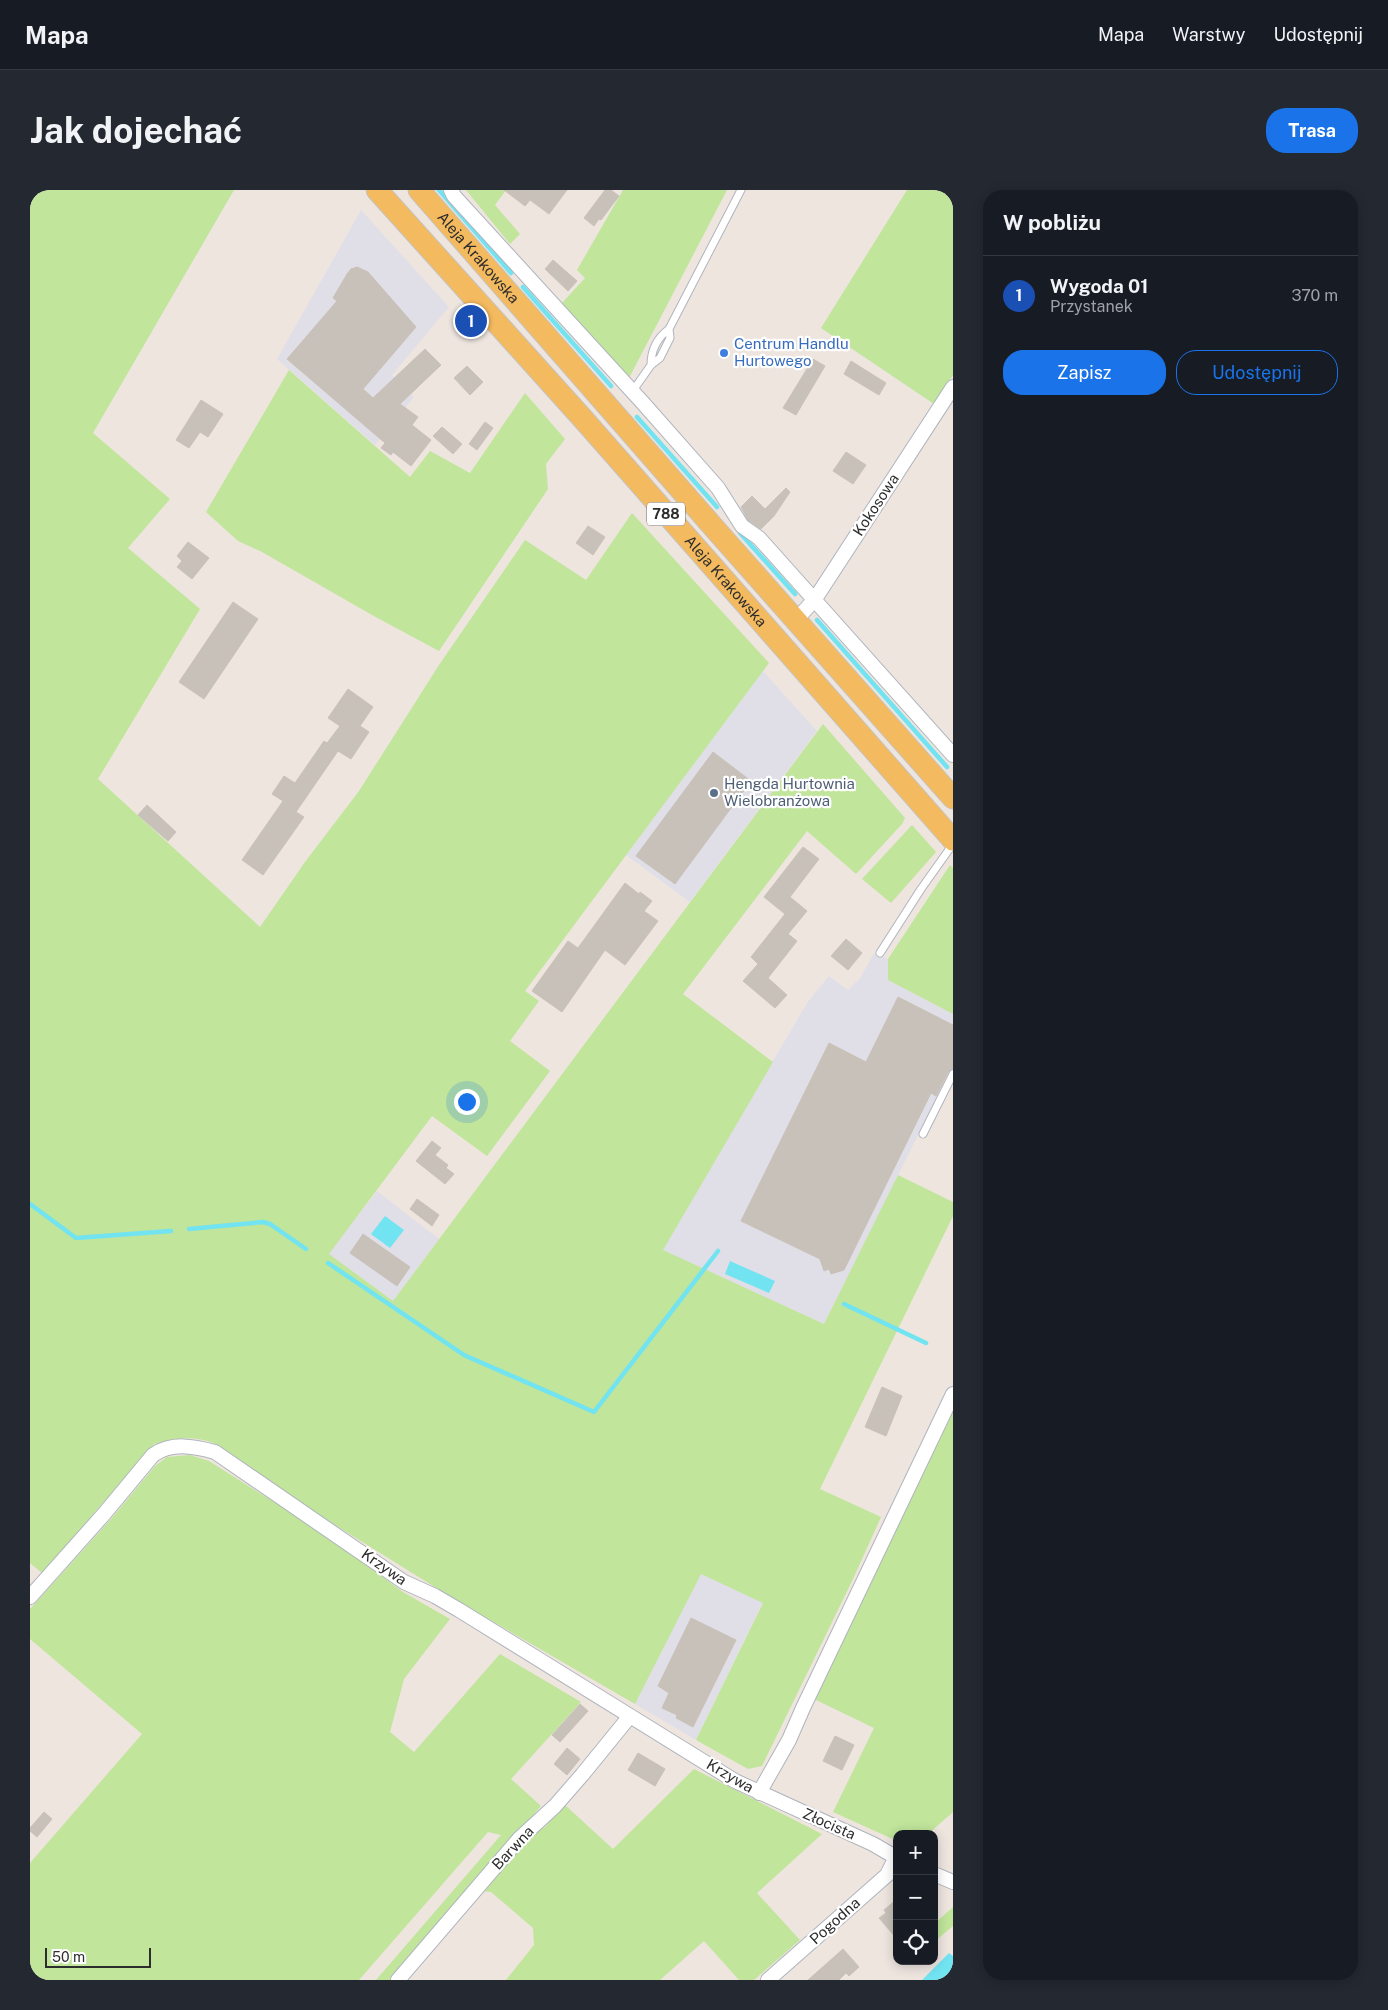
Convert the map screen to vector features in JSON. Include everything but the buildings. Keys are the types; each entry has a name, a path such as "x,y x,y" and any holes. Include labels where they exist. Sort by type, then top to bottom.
{"main road":[{"name":"Aleja Krakowska","path":"377,190 603,442 953,840"},
{"name":"Aleja Krakowska","path":"419,190 714,529 950,789"}],"street":[{"path":"451,190 454,196 718,488 732,513 742,526 759,538 953,755"},
{"name":"Kokosowa","path":"796,620 815,599 953,387"},
{"path":"714,529 732,513"},
{"name":"Krzywa","path":"30,1597 104,1514 153,1455 162,1449 174,1446 215,1452 324,1525 404,1582 435,1596 735,1781 760,1793 789,1740 953,1394"},
{"name":"Barwna","path":"398,1980 519,1839 555,1806 577,1781 630,1716"},
{"name":"Złocista","path":"760,1793 873,1844 893,1856"},
{"name":"Pogodna","path":"768,1980 887,1875 893,1864"},
{"path":"936,1875 953,1882"}],"lane":[{"path":"632,392 651,365 660,358 670,338 669,329 741,190"},
{"path":"880,953 921,888 953,844"},
{"path":"923,1134 953,1074"}],"shaded area":[{"path":"361,210 449,307 392,375 414,397 375,445 277,359"},
{"name":"Hengda Hurtownia Wielobranżowa","path":"763,671 817,731 690,902 626,855"},
{"path":"874,953 888,959 888,980 953,1014 953,1065 824,1324 662,1250 807,1003 829,976 848,990 861,977"},
{"path":"377,1191 439,1239 393,1301 328,1254"},
{"path":"701,1573 763,1602 696,1740 635,1704"}],"green space":[{"path":"30,190 234,190 93,433 170,499 128,548 200,609 98,779 260,927 305,862 359,791 439,665 525,540 586,580 632,513 769,663 525,991 539,1001 510,1041 550,1071 487,1156 432,1116 329,1254 393,1301 823,724 905,818 902,824 856,874 807,831 683,994 773,1062 663,1250 824,1324 898,1175 953,1202 953,1216 820,1489 881,1517 762,1766 748,1769 696,1740 763,1603 701,1574 635,1704 459,1602 327,1520 214,1443 206,1440 184,1438 154,1444 42,1573 30,1563"},
{"path":"466,190 506,190 495,205 520,234 510,244"},
{"path":"623,190 727,190 629,378 562,303 585,278 577,270"},
{"path":"907,190 953,190 953,375 934,404 821,328"},
{"path":"289,370 410,477 430,451 470,473 525,393 565,439 546,464 548,489 439,651 262,552 238,541 206,512"},
{"path":"912,825 936,852 891,903 862,879"},
{"path":"950,865 953,868 953,1014 888,980 888,959"},
{"path":"953,1410 953,1812 933,1830 893,1830 893,1839 833,1812 874,1728 814,1699"},
{"path":"190,1455 209,1461 320,1531 403,1592 450,1619 404,1679 390,1732 414,1752 500,1654 581,1702 511,1779 541,1806 390,1980 376,1980 501,1835 488,1832 359,1980 30,1980 30,1863 142,1734 30,1639 30,1609 111,1519 155,1466 167,1457"},
{"path":"694,1769 822,1834 757,1893 800,1940 754,1980 739,1980 704,1941 660,1980 506,1980 534,1945 533,1928 491,1892 481,1891 530,1835 545,1827 565,1805 613,1849"},
{"path":"953,1907 953,1926 938,1939 938,1920"}],"water":[{"path":"385,1216 404,1230 390,1248 371,1234"},
{"path":"730,1261 775,1281 769,1293 725,1274"},
{"path":"949,1953 953,1956 953,1980 922,1980 938,1965"}],"waterway":[{"path":"439,190 511,273"},
{"path":"523,287 611,386"},
{"path":"637,417 717,507"},
{"path":"740,533 795,594"},
{"path":"817,620 947,767"},
{"path":"30,1204 76,1238 171,1231"},
{"path":"189,1229 263,1222 270,1224 306,1249"},
{"path":"328,1263 464,1355 594,1412 718,1251"},
{"path":"844,1304 926,1343"}],"place":[{"name":"Wygoda 01","path":"471,321"},
{"name":"Centrum Handlu Hurtowego","path":"724,353"},
{"name":"Hengda Hurtownia Wielobranżowa","path":"714,793"}]}
